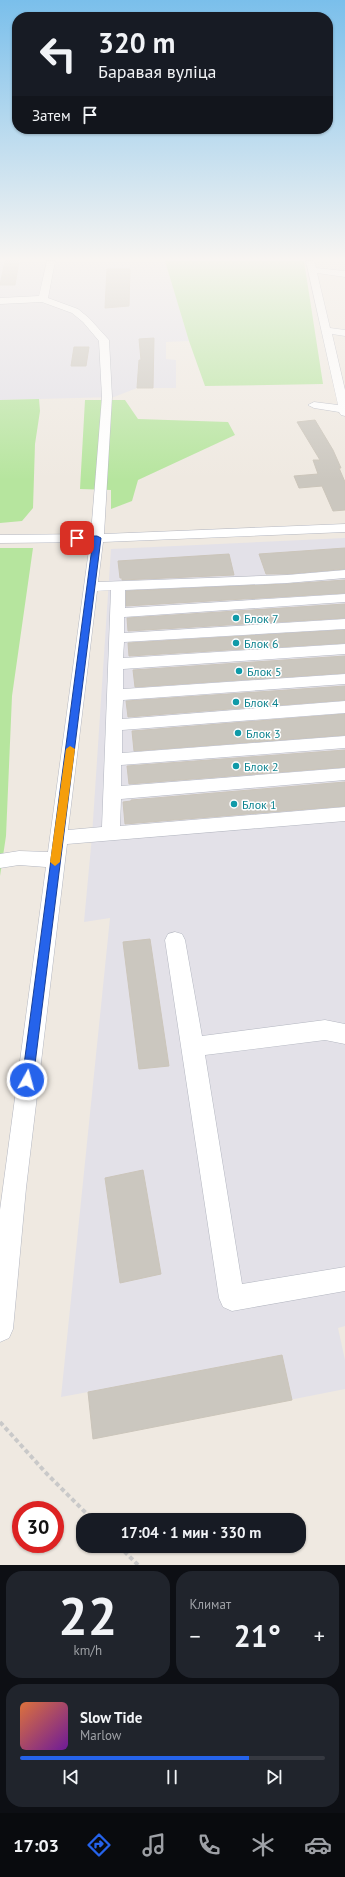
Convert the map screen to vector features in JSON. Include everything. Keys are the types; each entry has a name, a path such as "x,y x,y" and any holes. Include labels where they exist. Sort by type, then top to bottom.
{"street":[{"path":"0,1329 14,1188 97,538 107,397 104,340 99,334"},
{"path":"314,405 344,411 326,334"},
{"path":"0,539 97,538 345,528"},
{"path":"91,587 287,579 345,574"},
{"path":"111,834 118,586"},
{"path":"117,613 345,598"},
{"path":"117,638 345,624"},
{"path":"116,664 345,648"},
{"path":"115,695 345,679"},
{"path":"114,725 345,707"},
{"path":"113,760 345,742"},
{"path":"112,794 345,774"},
{"path":"59,838 345,814"},
{"path":"0,861 19,858 55,860"},
{"path":"175,940 232,1298 345,1279"},
{"path":"193,1047 325,1030 345,1034"}],"path":[{"path":"0,1422 47,1474 86,1513"},
{"path":"126,1553 138,1565"}],"shaded area":[{"path":"0,334 187,334 189,341 166,342 166,359 176,360 176,388 137,388 114,397 0,400"},
{"path":"345,538 345,1326 338,1328 345,1360 345,1389 93,1439 88,1392 61,1397 110,918 84,922 92,836 111,549"}],"green space":[{"path":"187,334 315,334 323,384 205,386"},
{"path":"39,399 40,411 35,444 33,508 22,521 0,523 0,400"},
{"path":"85,400 125,400 138,419 228,422 235,435 138,480 132,501 111,509 111,490 80,489"},
{"path":"0,548 33,548 12,696 6,836 0,876"}],"building":[{"path":"154,338 153,388 137,388 139,360 141,360 139,339"},
{"path":"74,347 89,347 86,366 71,366"},
{"path":"315,420 333,450 341,468 339,468 345,482 345,510 333,511 322,486 299,488 294,476 318,474 313,460 320,460 297,422"},
{"path":"345,548 345,569 287,574 266,574 259,554"},
{"path":"229,554 234,575 122,580 122,578 120,578 118,561"},
{"path":"345,580 345,593 126,606 126,591"},
{"name":"Блок 7","path":"345,604 345,618 128,631 127,618"},
{"name":"Блок 6","path":"345,630 345,643 129,656 128,643"},
{"name":"Блок 5","path":"345,656 345,673 135,687 133,670"},
{"name":"Блок 4","path":"345,686 345,700 128,717 126,701"},
{"name":"Блок 3","path":"345,714 345,735 134,751 132,731"},
{"name":"Блок 2","path":"345,750 345,767 129,784 127,766"},
{"name":"Блок 1","path":"345,782 345,806 125,824 123,802 131,800"},
{"path":"150,939 169,1066 139,1069 123,942"},
{"path":"143,1170 161,1274 120,1283 105,1178"},
{"path":"282,1355 292,1400 93,1439 88,1392"}],"slow traffic":[{"path":"55,862 70,749"}],"place":[{"name":"Блок 7","path":"236,618"},
{"name":"Блок 6","path":"236,643"},
{"name":"Блок 5","path":"239,671"},
{"name":"Блок 4","path":"236,702"},
{"name":"Блок 3","path":"238,733"},
{"name":"Блок 2","path":"236,766"},
{"name":"Блок 1","path":"234,804"}],"route":[{"path":"27,1080 97,538 77,538"}]}
